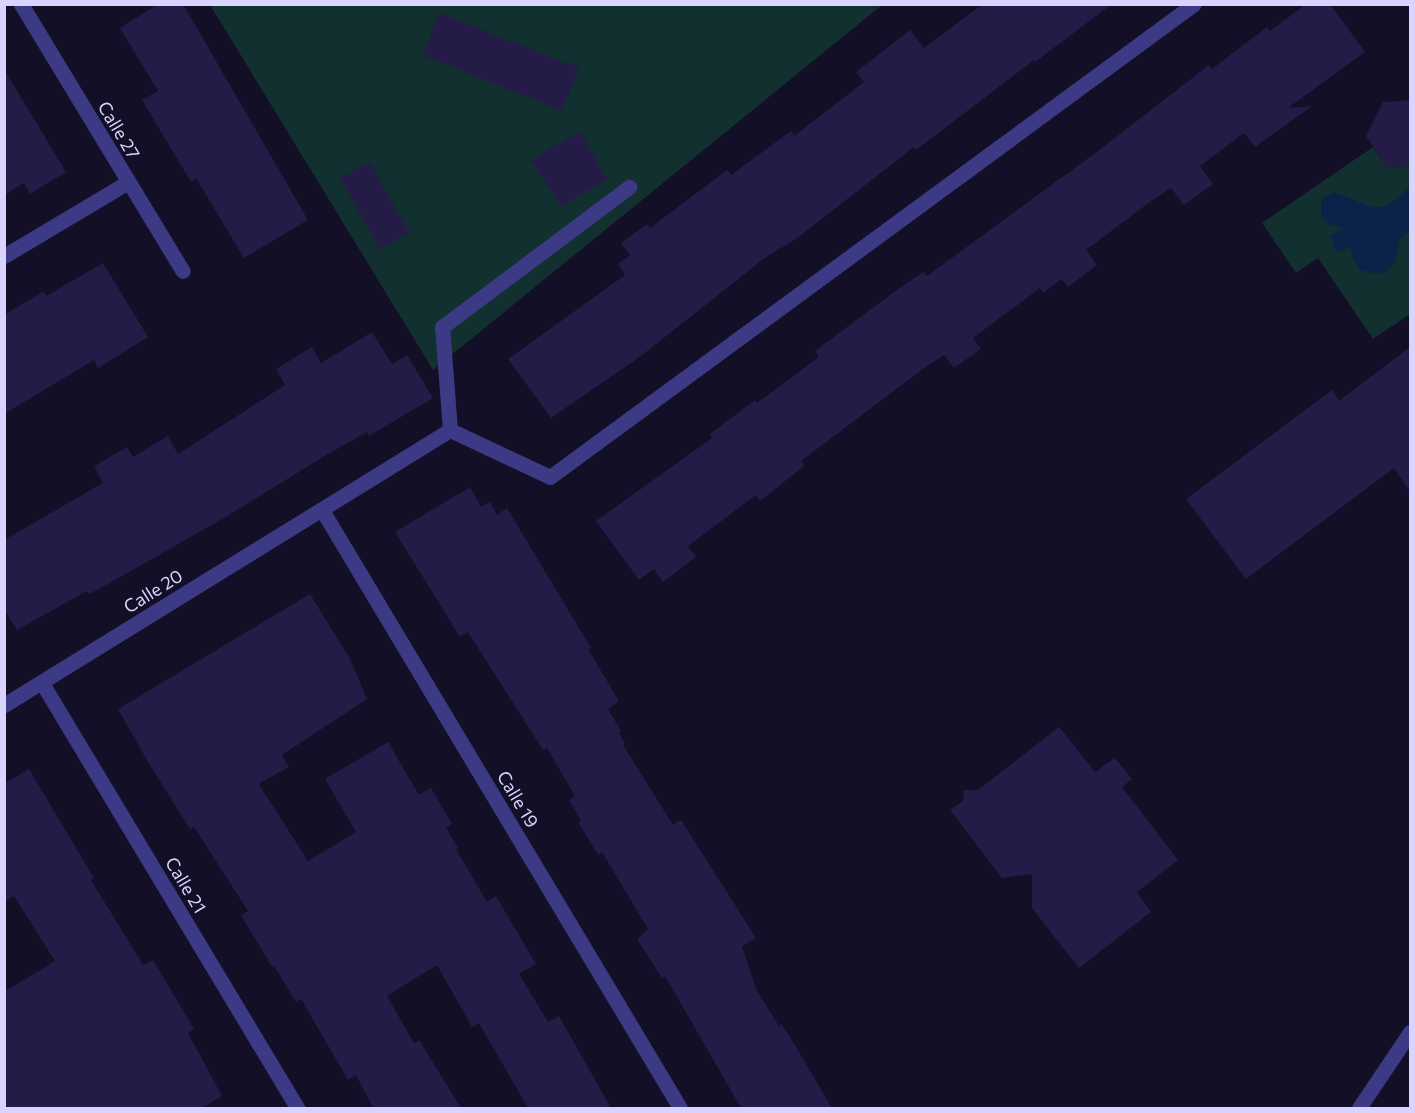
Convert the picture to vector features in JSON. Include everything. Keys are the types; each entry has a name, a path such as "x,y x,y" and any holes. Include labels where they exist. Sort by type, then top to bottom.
{"street":[{"name":"Calle 27","path":"4,256 128,182 21,4"},
{"path":"629,187 442,327 450,430 550,477 1194,4"},
{"path":"128,182 183,271"},
{"name":"Calle 20","path":"4,705 450,430"},
{"name":"Calle 19","path":"322,510 680,1108"},
{"name":"Calle 21","path":"42,682 297,1108"},
{"path":"1359,1108 1410,1032"}],"green space":[{"path":"210,5 882,5 433,370"},
{"path":"1373,147 1387,167 1410,166 1410,314 1373,339 1318,258 1296,273 1262,223"}],"water":[{"path":"1410,187 1410,229 1400,239 1395,262 1387,271 1376,274 1360,270 1352,257 1350,245 1338,253 1335,250 1330,236 1343,228 1329,224 1321,216 1321,199 1334,192 1368,206 1380,207 1389,205"}],"building":[{"path":"158,4 183,4 308,220 244,258 196,178 191,182 142,100 158,91 120,28"},
{"path":"983,4 1112,4 916,150 914,147 796,239 766,257 641,356 551,418 508,359 625,275 618,264 630,255 621,243 647,224 650,228 727,170 731,175 791,131 794,136 864,82 856,72 910,30 924,48"},
{"path":"1306,4 1330,4 1365,52 1288,108 1312,106 1255,147 1244,133 1200,166 1213,184 1184,205 1171,188 1151,201 1086,250 1097,265 1068,287 1061,279 1043,293 1040,288 973,338 981,349 954,368 944,355 923,369 801,461 804,466 760,501 756,495 688,546 696,557 663,582 654,569 639,580 596,521 712,438 710,434 755,400 757,403 819,357 815,351 894,292 923,272 927,276 1098,151 1209,65 1212,69 1267,27 1270,31"},
{"path":"439,13 579,68 562,111 423,55"},
{"path":"4,69 66,172 30,194 24,183 4,195"},
{"path":"1410,100 1410,166 1387,167 1366,136 1383,102"},
{"path":"580,131 607,179 561,206 531,160"},
{"path":"370,162 409,233 380,249 340,178"},
{"path":"103,263 148,337 98,368 94,360 4,414 4,315 44,291 46,296"},
{"path":"372,332 392,364 407,355 433,398 369,436 367,432 328,454 224,518 108,584 89,594 87,591 17,630 4,609 4,540 103,483 94,466 127,447 133,457 168,436 178,454 285,385 276,369 312,347 321,363"},
{"path":"1410,347 1410,492 1394,468 1246,579 1186,499 1332,390 1339,401"},
{"path":"470,487 481,507 490,502 497,515 507,508 591,648 588,649 619,701 608,709 621,731 619,733 625,744 623,745 673,825 681,820 756,938 742,946 756,989 779,1026 781,1024 789,1035 832,1108 741,1108 665,976 662,978 637,939 648,929 602,852 598,855 578,822 581,820 569,800 575,796 547,748 543,750 468,632 460,637 395,532"},
{"path":"310,594 350,659 367,699 282,755 289,767 260,783 260,786 308,861 356,832 325,779 388,742 419,795 431,788 452,824 446,828 458,848 456,849 487,902 496,896 536,964 519,974 548,1022 559,1016 611,1108 528,1108 479,1023 472,1027 437,965 387,996 414,1043 419,1040 461,1108 373,1108 356,1075 348,1080 301,999 296,1002 274,966 272,967 241,915 248,911 194,827 190,829 148,762 118,709"},
{"path":"1059,727 1095,772 1115,758 1132,779 1122,787 1178,860 1137,892 1151,912 1079,968 1032,908 1032,874 1002,878 950,810 963,801 964,790 978,790"},
{"path":"29,769 94,878 91,880 143,965 153,960 194,1029 188,1033 222,1096 202,1108 4,1108 4,992 55,961 14,896 4,902 4,784"}]}
